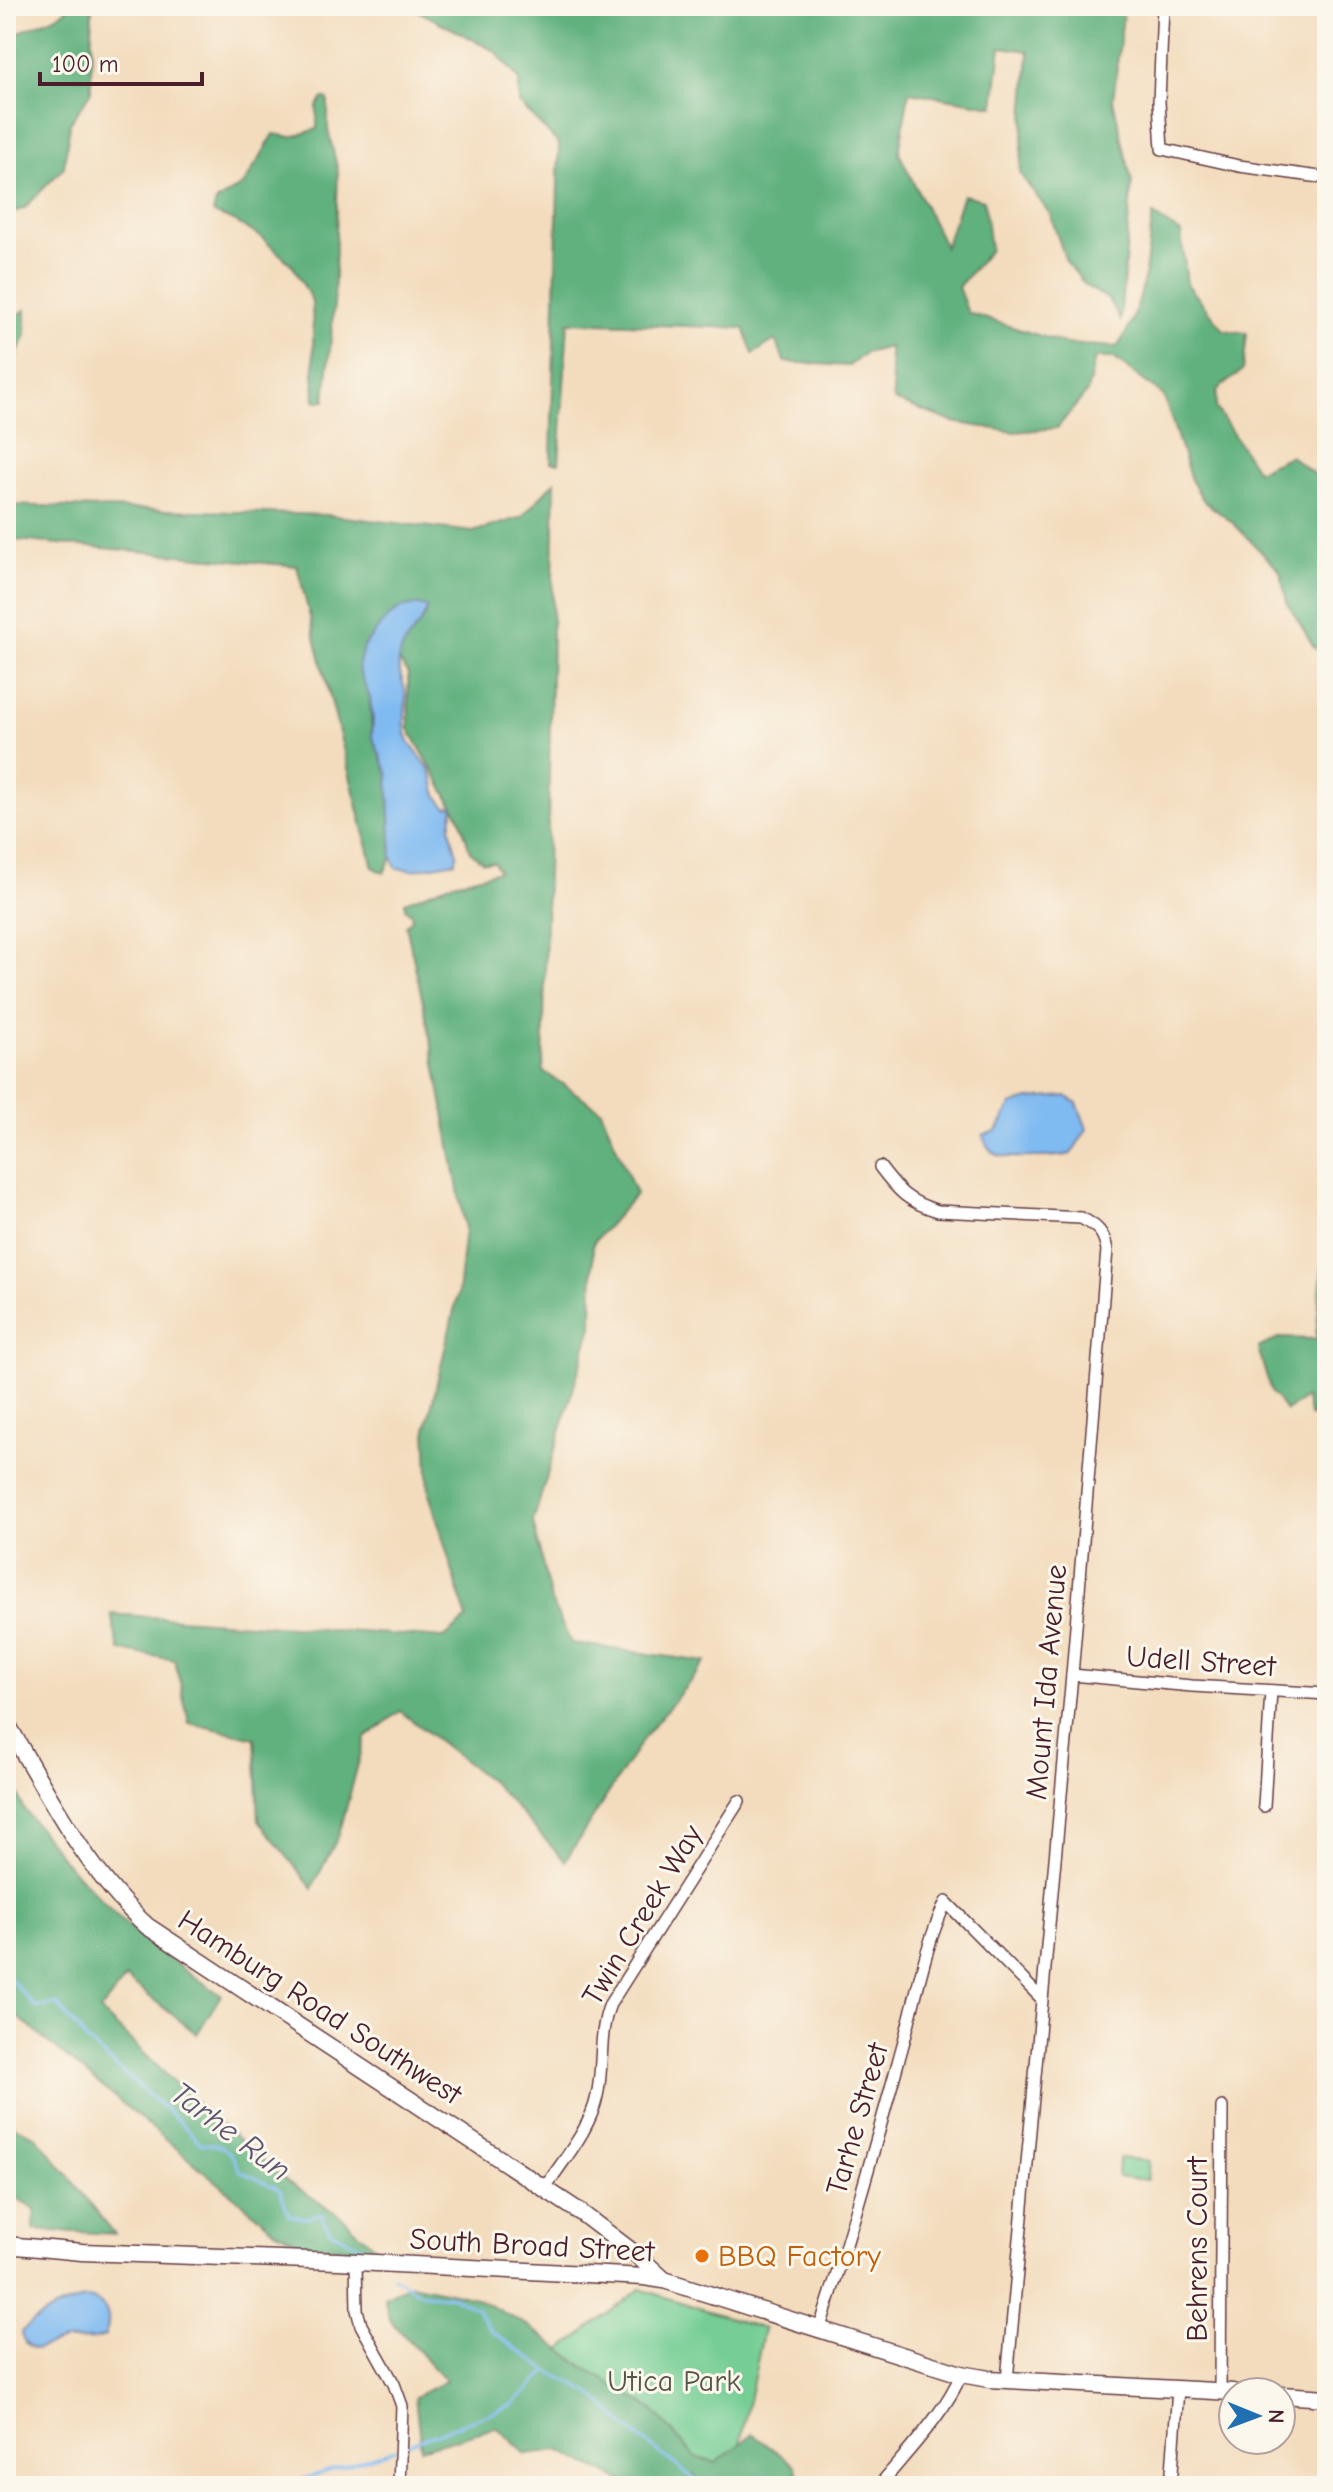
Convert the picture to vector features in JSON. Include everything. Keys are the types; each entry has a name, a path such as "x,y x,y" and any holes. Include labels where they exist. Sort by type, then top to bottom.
{"street":[{"path":"1163,6 1159,102 1162,149 1239,166 1327,178"},
{"name":"Mount Ida Avenue","path":"880,1167 903,1196 919,1205 938,1211 1081,1218 1095,1225 1104,1236 1107,1250 1072,1675 1007,2380"},
{"name":"Udell Street","path":"1072,1675 1327,1694"},
{"path":"1264,1806 1271,1691"},
{"name":"Hamburg Road Southwest","path":"6,1722 93,1867 116,1896 147,1926 545,2188 619,2241 664,2280"},
{"name":"Twin Creek Way","path":"545,2188 595,2105 603,2027 610,2004 739,1801"},
{"name":"Tarhe Street","path":"819,2330 884,2113 937,1920 946,1902 1042,1999"},
{"name":"Behrens Court","path":"1222,2107 1226,2376"},
{"name":"South Broad Street","path":"6,2245 82,2252 582,2272 664,2280 961,2374 1007,2380 1217,2391"},
{"path":"356,2262 357,2310 361,2325 394,2384 402,2406 399,2486"},
{"path":"879,2486 940,2409 961,2374"},
{"path":"1171,2486 1178,2389"},
{"path":"1297,2396 1327,2398"}],"green space":[{"path":"70,6 92,6 91,92 70,123 64,167 25,208 6,215 6,45 20,33 55,17"},
{"path":"414,6 1124,6 1113,100 1132,182 1120,320 1108,299 1086,286 1066,261 1050,214 1020,174 1029,51 1001,47 994,106 909,92 899,153 945,247 963,195 984,200 990,250 958,287 968,313 1066,344 1117,347 1139,301 1153,215 1181,233 1187,284 1224,330 1247,333 1243,370 1217,390 1216,408 1257,471 1290,456 1327,484 1327,656 1314,647 1287,602 1280,571 1232,522 1204,501 1191,480 1164,396 1114,358 1095,358 1087,392 1057,428 1014,432 953,422 894,400 889,347 865,353 849,366 785,362 775,340 753,354 744,328 568,322 559,463 551,462 559,144 519,103 519,79 495,51 414,9"},
{"path":"323,98 328,99 328,130 338,171 334,305 325,401 315,401 312,301 293,266 261,237 213,213 216,202 244,184 274,134 292,137 317,129 317,107"},
{"path":"26,309 26,335 6,377 6,319 13,319"},
{"path":"555,481 543,1071 601,1110 636,1194 593,1243 592,1326 533,1522 551,1601 571,1643 706,1662 645,1736 565,1861 495,1785 400,1711 365,1738 339,1835 312,1888 259,1821 255,1738 189,1723 175,1660 119,1650 111,1614 444,1638 467,1619 429,1493 426,1429 458,1294 465,1228 428,1025 406,925 412,919 411,913 405,908 405,902 450,884 499,871 494,862 483,862 470,851 460,818 409,729 408,674 398,659 404,642 425,615 358,668 370,698 372,736 388,774 392,857 384,873 373,867 297,566 6,539 6,505 327,515 473,532 522,517"},
{"path":"1324,1244 1327,1245 1327,1420 1310,1416 1305,1398 1286,1411 1271,1392 1258,1348 1279,1338 1316,1339"},
{"path":"6,1758 23,1808 67,1864 151,1946 221,1995 197,2034 126,1978 100,2011 184,2092 287,2181 343,2218 380,2252 304,2245 276,2231 6,2007"},
{"path":"6,2122 37,2137 115,2234 34,2230 34,2208 6,2192"},
{"path":"1119,2158 1149,2161 1147,2180 1118,2177"},
{"path":"411,2284 476,2298 529,2326 584,2367 652,2409 695,2457 716,2463 752,2434 795,2465 802,2486 704,2486 694,2475 677,2486 632,2486 559,2450 526,2454 497,2427 421,2449 415,2397 446,2381 389,2319 384,2297"},
{"name":"Utica Park","path":"640,2289 764,2329 731,2486 685,2486 531,2373"}],"water":[{"path":"416,605 427,607 425,614 402,648 399,659 406,696 406,733 410,744 430,770 439,799 447,807 454,806 450,828 457,855 455,862 413,870 396,868 392,857 388,774 372,736 370,698 358,668 363,647 385,620 401,608"},
{"path":"1066,1096 1077,1103 1087,1129 1071,1154 1004,1156 995,1154 988,1147 983,1135 997,1131 1011,1105 1029,1099"},
{"path":"84,2299 98,2302 106,2310 108,2322 105,2336 64,2340 36,2349 24,2341 21,2332 35,2321 58,2308"}],"waterway":[{"name":"Tarhe Run","path":"6,1974 36,2008 57,2004 88,2042 201,2144 226,2149 239,2170 280,2190 289,2215 303,2218 321,2214 330,2231 362,2247"},
{"name":"Tarhe Run","path":"393,2277 423,2294 451,2296 476,2308 493,2332 548,2371 590,2393 635,2434 703,2486"},
{"name":"Tarhe Run","path":"403,2446 512,2405 547,2372"},
{"name":"Tarhe Run","path":"282,2486 396,2449"}],"place":[{"name":"BBQ Factory","path":"702,2256"}]}
